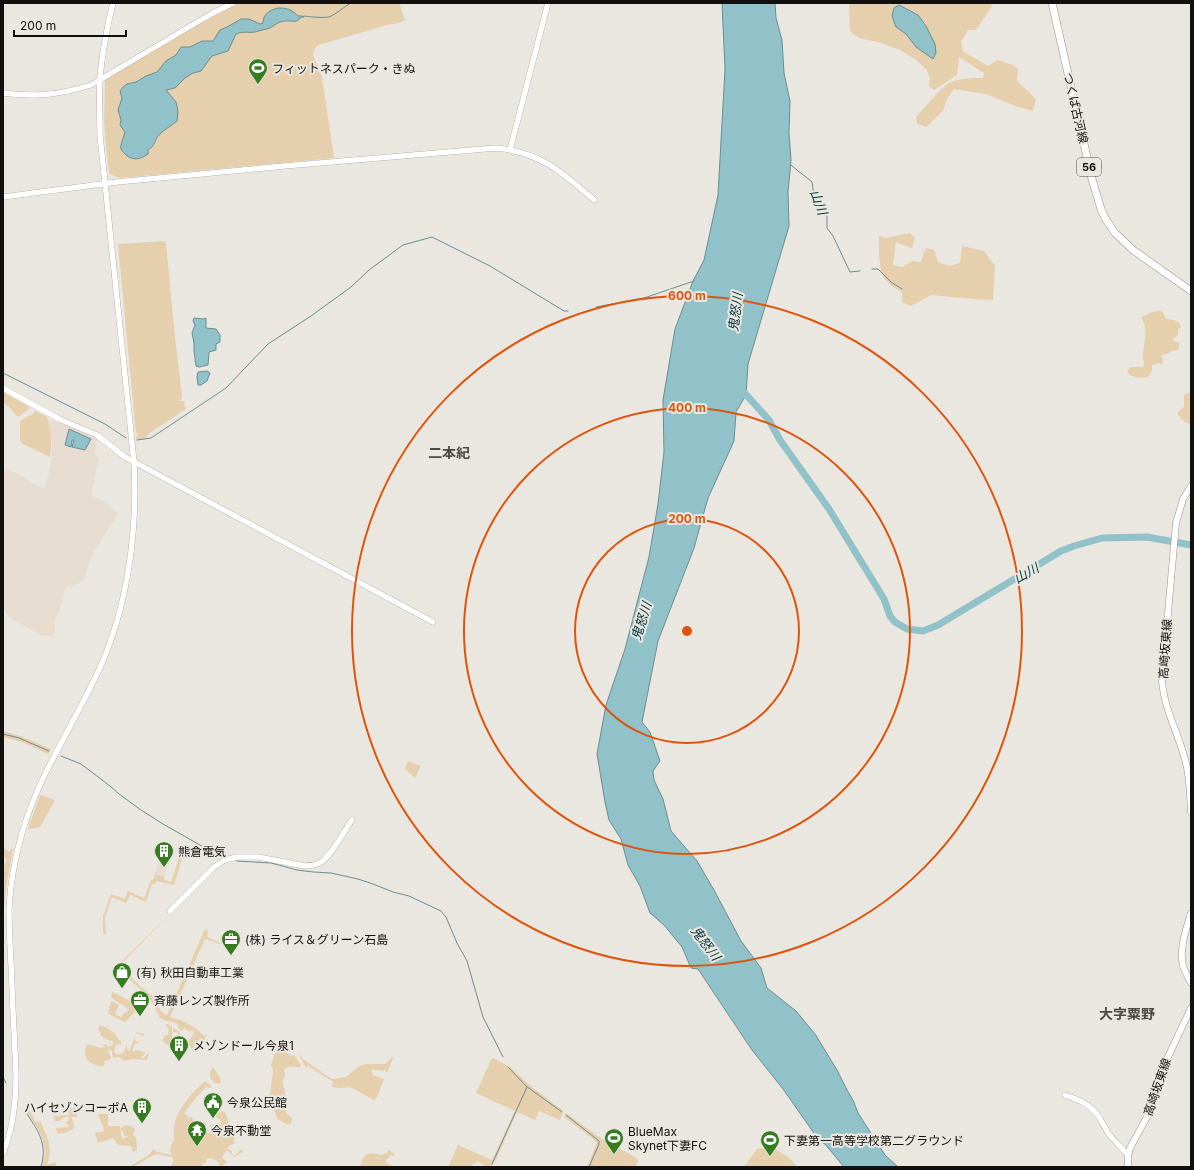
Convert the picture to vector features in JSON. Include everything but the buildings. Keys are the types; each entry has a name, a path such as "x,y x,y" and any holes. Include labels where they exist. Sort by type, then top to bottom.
{"main road":[{"name":"つくば古河線","path":"1052,3 1092,179 1098,203 1105,218 1115,233 1128,246 1191,291"},
{"name":"高崎坂東線","path":"1191,486 1183,499 1176,523 1162,681 1165,700 1186,766 1190,787 1191,812"},
{"path":"1191,913 1183,944 1182,955 1183,966 1191,983"},
{"name":"高崎坂東線","path":"1130,1167 1128,1155 1132,1144 1149,1113 1170,1050 1191,1008"}],"street":[{"path":"3,1153 11,1125 16,1090 9,935 10,898 22,832 37,793 98,673 112,634 128,574 133,535 135,497 134,462 100,135 100,80 113,3"},
{"path":"3,93 37,95 54,94 91,85 211,14 233,3"},
{"path":"510,150 548,3"},
{"path":"3,197 104,184 284,166 496,148 534,156 569,178 594,200"},
{"path":"3,388 58,419 97,435 116,451 134,462 433,622"},
{"path":"170,911 214,867 228,859 237,857 264,857 305,866 312,866 320,863 330,854 352,820"},
{"path":"1065,1095 1083,1101 1091,1106 1110,1136 1128,1155"}],"shaded area":[{"name":"フィットネスパーク・きぬ","path":"239,3 399,3 405,20 399,23 387,25 322,44 317,46 314,50 313,55 322,77 334,158 120,178 109,173 104,123 105,80 190,29"},
{"path":"849,3 991,3 992,6 976,30 968,30 961,42 963,51 988,66 997,60 1013,65 1018,69 1017,81 1036,99 1033,111 1018,107 986,94 954,89 947,99 943,111 926,127 917,124 916,117 947,84 963,79 983,78 984,73 959,57 957,75 934,90 929,86 930,78 926,69 915,59 900,50 878,42 859,38 850,31"},
{"path":"910,233 915,238 912,248 896,242 893,265 902,267 913,261 921,262 924,251 927,248 934,250 938,262 949,266 960,263 962,246 984,251 995,266 993,300 931,295 911,306 902,302 902,292 887,281 881,270 879,258 879,236 886,238"},
{"path":"166,242 182,396 181,400 177,401 185,401 184,405 186,409 151,432 145,438 137,440 136,438 138,432 136,433 118,244"},
{"path":"1151,312 1163,312 1165,318 1177,321 1180,325 1181,328 1178,329 1178,335 1173,339 1179,343 1179,350 1171,351 1170,353 1162,355 1162,365 1159,363 1152,365 1152,371 1148,377 1134,377 1127,372 1130,367 1143,367 1144,363 1145,327 1141,317"},
{"path":"3,392 29,407 29,409 18,417 10,407 3,403"},
{"path":"1191,392 1191,428 1189,423 1186,423 1178,415 1178,412 1184,407 1184,395"},
{"path":"35,411 47,417 51,437 50,457 23,444 20,440 20,421 33,414"},
{"path":"50,421 63,424 98,438 95,454 99,458 91,495 111,505 111,508 118,513 95,550 89,562 84,580 76,585 66,587 63,600 55,620 53,636 40,635 11,618 3,609 3,478 5,469 45,488 50,468 52,445 49,427"},
{"path":"3,731 23,737 51,749 48,754 22,742 3,737"},
{"path":"408,761 421,766 415,778 405,769"},
{"path":"40,795 55,800 40,827 28,829"},
{"path":"3,847 9,852 13,848 6,888 3,918 3,866 7,860 3,857"},
{"path":"160,850 172,852 164,877 155,874"},
{"path":"180,855 183,856 174,885 156,881 155,884 152,884 146,902 130,895 126,903 112,897 105,917 106,935 103,934 103,916 111,894 125,899 128,891 144,898 155,874 164,877 164,880 171,882"},
{"path":"170,914 123,962 135,981 158,999 156,1002 159,1008 167,1015 205,929 208,931 207,937 221,943 219,944 205,939 170,1017 191,1025 204,1036 207,1034 202,1045 201,1038 196,1042 194,1047 198,1049 194,1052 192,1051 193,1048 191,1048 187,1040 189,1041 194,1031 192,1030 190,1032 184,1028 182,1031 178,1028 179,1026 176,1023 160,1018 149,997 130,980 121,962"},
{"path":"138,991 147,998 125,1022 108,1014 111,1001 119,1005 115,1014 121,1017 128,1010 125,1006 115,1001 111,997 112,992 129,1001"},
{"path":"166,1024 172,1027 172,1038 176,1039 178,1034 177,1032 173,1032 173,1029 176,1029 180,1033 175,1043 177,1044 177,1047 168,1045 162,1041 165,1035 169,1035 169,1028"},
{"path":"100,1025 106,1027 121,1041 121,1045 117,1044 115,1047 114,1052 118,1055 124,1052 126,1046 128,1051 130,1050 136,1035 135,1040 140,1044 135,1043 132,1051 134,1052 135,1050 145,1052 141,1057 143,1059 147,1054 149,1054 147,1060 133,1059 124,1061 119,1057 113,1058 112,1051 109,1049 108,1051 111,1057 110,1060 104,1061 105,1064 103,1066 94,1065 87,1060 85,1052 88,1044 100,1048 105,1047 103,1045 106,1044 108,1047 113,1045 113,1041 106,1038 107,1040 100,1035 101,1033 98,1029"},
{"path":"136,1033 144,1034 144,1036"},
{"path":"281,1050 290,1056 294,1055 301,1065 301,1067 287,1067 284,1071 285,1074 283,1082 286,1113 292,1118 291,1124 277,1119 275,1112 269,1104 273,1070 271,1065 275,1053"},
{"path":"301,1052 303,1059 333,1079 346,1077 359,1066 366,1064 385,1064 392,1057 393,1058 387,1073 385,1070 371,1070 373,1075 384,1079 377,1097 374,1100 350,1087 332,1087 333,1082 308,1066 306,1068 300,1057"},
{"path":"493,1058 510,1067 533,1088 561,1109 563,1112 560,1120 539,1111 535,1120 517,1112 496,1160 491,1167 486,1167 478,1161 469,1167 448,1167 458,1145 492,1160 515,1111 476,1093"},
{"path":"213,1067 220,1078 221,1083 216,1084 210,1078 210,1072"},
{"path":"205,1081 212,1088 206,1087 184,1113 189,1118 191,1117 196,1124 204,1122 206,1124 206,1132 209,1133 211,1130 210,1125 221,1124 220,1119 216,1117 215,1113 219,1113 221,1111 225,1112 229,1122 224,1126 225,1129 227,1128 233,1130 236,1136 234,1140 235,1143 229,1146 228,1149 232,1151 234,1156 241,1149 243,1152 234,1157 227,1150 222,1157 227,1162 221,1167 216,1160 210,1158 206,1159 206,1163 203,1163 202,1166 199,1167 170,1167 174,1161 172,1157 156,1154 132,1167 129,1167 150,1154 153,1149 157,1152 172,1155 170,1150 174,1141 174,1127 177,1116 187,1099"},
{"path":"79,1107 74,1110 77,1117 71,1117 74,1125 73,1129 63,1133 57,1133 56,1128 69,1127 65,1123 69,1118 67,1116 59,1121 55,1121 53,1116 69,1115 68,1109"},
{"path":"28,1108 36,1122 40,1121 49,1142 50,1152 47,1165 56,1162 56,1167 42,1167 45,1151 44,1143 38,1130 25,1110"},
{"name":"BlueMax Skynet下妻FC","path":"566,1113 602,1139 637,1158 638,1161 636,1167 587,1167 597,1142 564,1117"},
{"path":"98,1114 108,1114 108,1126 120,1126 122,1139 128,1137 124,1136 121,1129 123,1126 133,1127 135,1130 133,1134 136,1138 137,1150 133,1152 131,1146 118,1145 113,1138 98,1143 95,1133 103,1132 104,1130"},
{"name":"下妻第一高等学校第二グラウンド","path":"770,1147 789,1158 797,1167 744,1167 757,1149"},
{"path":"388,1150 395,1154 393,1156 390,1155 385,1162 394,1167 360,1167 363,1158 367,1154 373,1153 381,1155 387,1153"}],"water":[{"name":"鬼怒川","path":"722,3 775,3 776,18 782,40 784,73 790,101 789,133 791,160 788,192 789,226 748,364 746,395 736,412 734,441 708,498 694,548 658,641 642,722 650,732 660,761 653,771 654,780 663,799 671,831 697,861 741,941 761,968 767,988 796,1011 815,1034 837,1070 853,1100 858,1113 885,1155 898,1167 844,1167 823,1143 820,1137 818,1135 816,1136 783,1089 752,1050 698,969 691,968 682,947 664,925 650,913 640,886 628,865 621,839 609,820 597,754 606,705 625,649 649,557 658,504 664,452 663,400 675,329 693,281 704,260 718,195 725,69"},
{"path":"899,5 918,15 926,26 935,44 936,53 933,59 916,47 906,34 896,27 892,16 894,8"},
{"path":"278,8 289,9 298,16 304,17 301,17 296,21 282,21 270,28 255,32 243,32 236,34 228,51 212,56 201,71 193,73 185,78 175,88 166,90 176,102 178,111 177,121 159,135 148,150 148,154 142,158 133,159 123,152 121,147 125,132 120,125 121,120 118,110 122,98 120,91 123,87 157,72 166,61 176,55 181,47 190,47 202,41 213,41 220,30 241,19 249,19 260,24 263,23 264,17 268,13"},
{"path":"194,318 206,318 206,328 216,329 220,335 220,342 216,344 216,350 209,352 208,365 199,367 196,366 192,333 195,325 193,321"},
{"path":"207,371 210,373 207,381 201,385 198,385 198,372"},
{"path":"69,429 91,439 85,450 72,447 74,440 72,440 71,447 65,445"}],"waterway":[{"path":"304,16 329,17 351,3"},
{"name":"山川","path":"791,165 812,182 814,196 823,204 827,217 827,228 833,236 850,272 860,271"},
{"path":"137,440 151,438 226,388 268,344 311,316 351,287 369,270 403,245 432,237 490,266 564,311 568,311"},
{"name":"山川","path":"872,269 878,269 891,282 902,289"},
{"path":"596,307 644,298 694,281"},
{"path":"3,373 105,424 126,438"},
{"name":"山川","path":"741,389 769,420 780,440 829,509 884,599 890,616 895,622 907,629 923,631 938,625 1061,551 1074,546 1102,538 1147,537 1191,545"},
{"path":"3,734 19,738 49,751"},
{"path":"61,756 81,764 141,810 221,857"},
{"path":"237,861 271,863 297,870 331,873 358,879 393,892 409,896 441,911 446,917 457,943 467,961 483,1017 503,1057"},
{"path":"508,1067 526,1086 562,1112"},
{"path":"3,1077 6,1083"},
{"path":"492,1164 527,1087"},
{"path":"25,1111 38,1131 42,1144 43,1159 41,1167"},
{"path":"566,1115 599,1141 589,1167"}],"place":[{"name":"フィットネスパーク・きぬ","path":"258,85"},
{"name":"熊倉電気","path":"164,868"},
{"name":"(株) ライス＆グリーン石島","path":"231,956"},
{"name":"(有) 秋田自動車工業","path":"122,989"},
{"name":"斉藤レンズ製作所","path":"140,1017"},
{"name":"メゾンドール今泉1","path":"179,1062"},
{"name":"今泉公民館","path":"213,1119"},
{"name":"ハイセゾンコーポA","path":"142,1124"},
{"name":"今泉不動堂","path":"197,1147"},
{"name":"BlueMax Skynet下妻FC","path":"614,1155"},
{"name":"下妻第一高等学校第二グラウンド","path":"770,1157"}],"district":[{"name":"二本紀","path":"449,452"},
{"name":"大字粟野","path":"1127,1013"}]}
